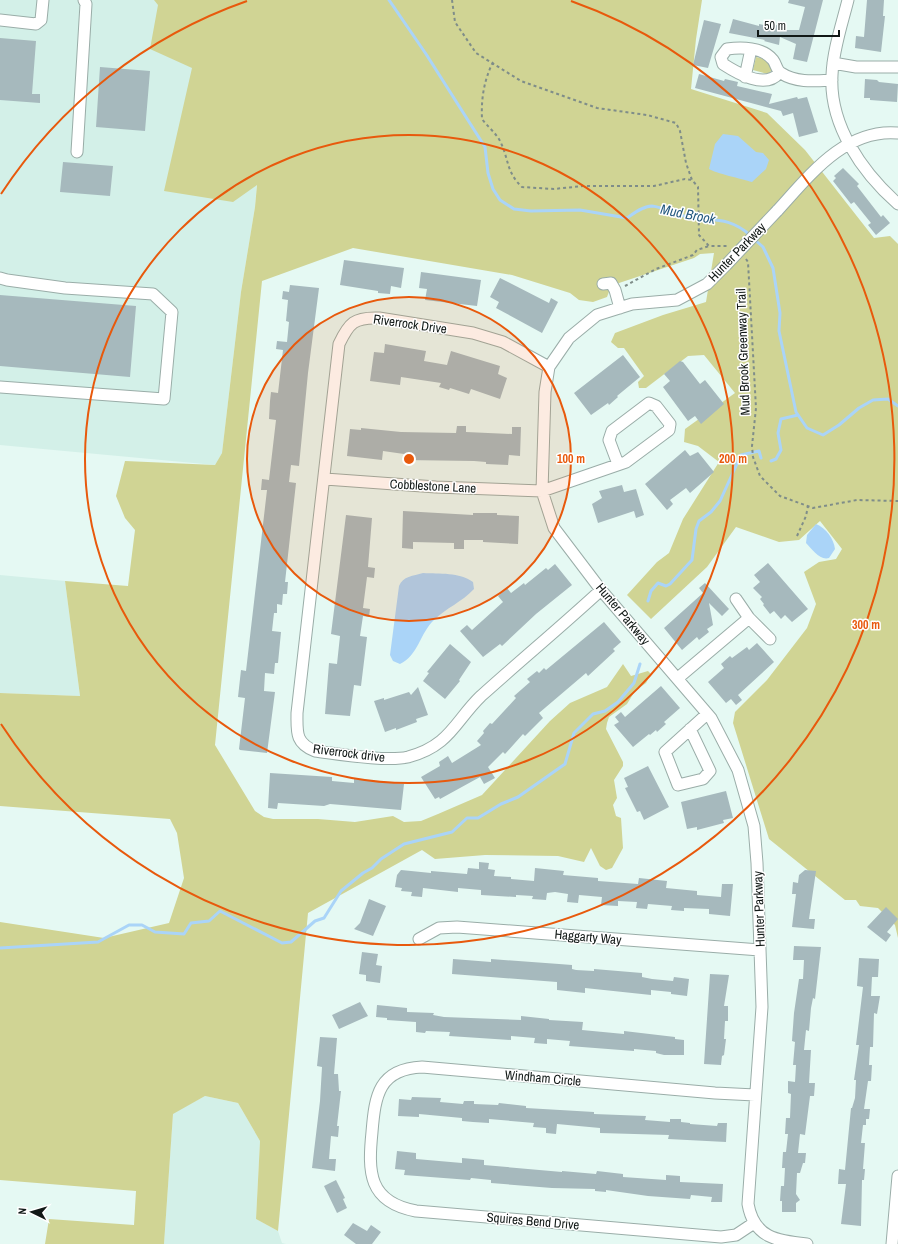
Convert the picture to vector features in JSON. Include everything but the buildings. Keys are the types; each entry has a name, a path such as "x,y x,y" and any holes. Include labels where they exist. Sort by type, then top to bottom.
{"street":[{"path":"0,20 36,24 41,20 43,0"},
{"path":"77,152 86,4 84,0"},
{"path":"848,0 833,63 832,80 834,102 840,126 849,145 884,190 898,204"},
{"path":"779,72 776,77 766,80 745,77 723,64 721,57 727,49 742,47 758,51 772,60 779,72 794,79 810,82 832,80"},
{"path":"745,77 751,49"},
{"path":"833,63 856,67 898,67"},
{"name":"Hunter Parkway","path":"754,1223 749,1210 747,1194 762,1007 754,826 738,770 707,714 602,590 554,528 542,491 545,392 549,367 569,338 597,315 632,304 677,300 707,284 816,168 839,149 878,134 898,133"},
{"path":"0,278 65,288 153,294 172,312 164,399 0,387"},
{"path":"603,284 611,283 616,292 620,308"},
{"name":"Riverrock Drive","path":"325,478 340,344 348,326 365,318 379,318 473,333 503,342 549,367"},
{"path":"542,491 626,462 669,430 670,424 656,406 649,403 612,431 609,440 618,464"},
{"name":"Cobblestone Lane","path":"325,478 436,487 542,491"},
{"name":"Riverrock drive","path":"325,478 297,713 297,730 300,741 306,748 315,751 392,758 408,757 438,743 451,733 480,697 602,590"},
{"path":"736,599 749,618 770,640"},
{"path":"678,678 749,618"},
{"path":"690,729 710,771 703,778 678,785 665,752 690,729 707,714"},
{"name":"Haggarty Way","path":"419,939 439,928 457,927 760,950"},
{"name":"Windham Circle","path":"372,1128 377,1096 384,1083 395,1073 411,1068 755,1095"},
{"name":"Squires Bend Drive","path":"372,1128 370,1162 372,1179 376,1187 390,1201 406,1209 721,1237 736,1235 754,1223"},
{"path":"892,1244 898,1176"},
{"path":"754,1223 768,1236 775,1239 807,1244"}],"path":[{"path":"452,0 455,22 476,53 521,81 597,108 647,115 676,123 680,132 686,163 692,180 698,187 699,235 709,246"},
{"path":"492,62 487,73 483,91 482,119 500,140 511,173 514,179 522,187 554,189 583,186 654,186 685,179 692,180"},
{"path":"616,292 656,269 693,254 696,250 709,246 725,245 730,247"},
{"name":"Mud Brook Greenway Trail","path":"744,257 748,262 756,408 752,446 753,457 760,476 780,496 813,508 857,500 898,500"},
{"path":"797,536 806,516 808,506"}],"shaded area":[{"path":"0,0 272,0 255,207 241,292 222,453 215,465 0,445"},
{"path":"0,575 65,581 80,696 0,693"},
{"path":"205,1096 238,1103 260,1141 256,1219 278,1231 282,1243 286,1244 164,1244 173,1113"}],"green space":[{"path":"154,0 702,0 691,89 767,113 805,150 874,238 890,236 898,244 898,938 895,925 878,908 860,906 856,900 845,900 769,839 733,723 735,712 767,680 807,628 816,604 804,572 819,562 836,559 842,549 820,521 799,540 779,542 736,527 707,567 651,619 627,595 657,562 669,553 683,519 719,462 698,446 684,442 685,429 735,393 704,355 688,356 646,388 639,388 638,382 644,376 624,348 618,348 611,342 615,333 663,315 706,302 714,253 700,254 694,258 619,283 610,289 607,297 593,302 579,300 570,293 512,275 353,248 262,281 215,745 255,811 264,817 273,819 318,819 355,822 393,816 404,822 421,821 482,795 550,721 570,703 607,687 623,664 631,676 648,671 651,674 646,683 635,691 627,704 609,717 606,729 623,762 623,766 614,780 617,798 613,805 616,816 621,818 623,848 612,868 606,870 600,866 591,848 584,862 558,856 485,855 435,859 422,850 308,913 278,1231 256,1219 260,1141 238,1103 205,1096 173,1114 164,1244 45,1244 49,1219 134,1225 136,1191 0,1180 0,922 104,938 169,923 184,878 177,833 170,819 0,806 0,693 80,696 65,581 128,586 135,530 125,518 116,496 125,461 215,465 222,453 241,292 255,207 257,185 233,202 164,191 192,68 150,49 158,5"},
{"path":"756,57 769,60 773,69 768,74 753,70"}],"water":[{"path":"723,134 738,136 756,152 763,153 769,160 766,169 752,182 709,169 715,144"},
{"path":"816,524 829,534 833,541 835,549 829,558 822,558 806,543 807,535"},
{"path":"423,573 456,575 473,582 474,589 429,625 411,656 400,664 393,661 390,655 399,586 406,578"}],"waterway":[{"name":"Mud Brook","path":"389,0 426,54 485,147 488,173 493,189 500,200 514,209 531,211 580,210 627,218 642,208 652,206 684,216 718,220 734,224 750,235"},
{"name":"Mud Brook","path":"754,239 763,247 773,268 780,313 779,331 796,412 807,428 823,435 839,425 859,408 873,400 888,399 898,406"},
{"path":"771,461 776,459 781,450 778,433 781,419 798,415"},
{"path":"648,601 651,591 658,583 666,586 670,584 692,560 696,529 699,521 711,512 720,501 741,455 759,451 761,458"},
{"path":"0,948 98,942 129,925 142,925 155,932 184,934 191,923 209,921 220,911 282,943 291,942 315,921 324,918 341,891 363,873 372,868 381,859 404,844 452,832 467,818 478,818 501,804 518,797 565,764 574,733 593,714 605,711 618,702 634,683 640,664"}]}
